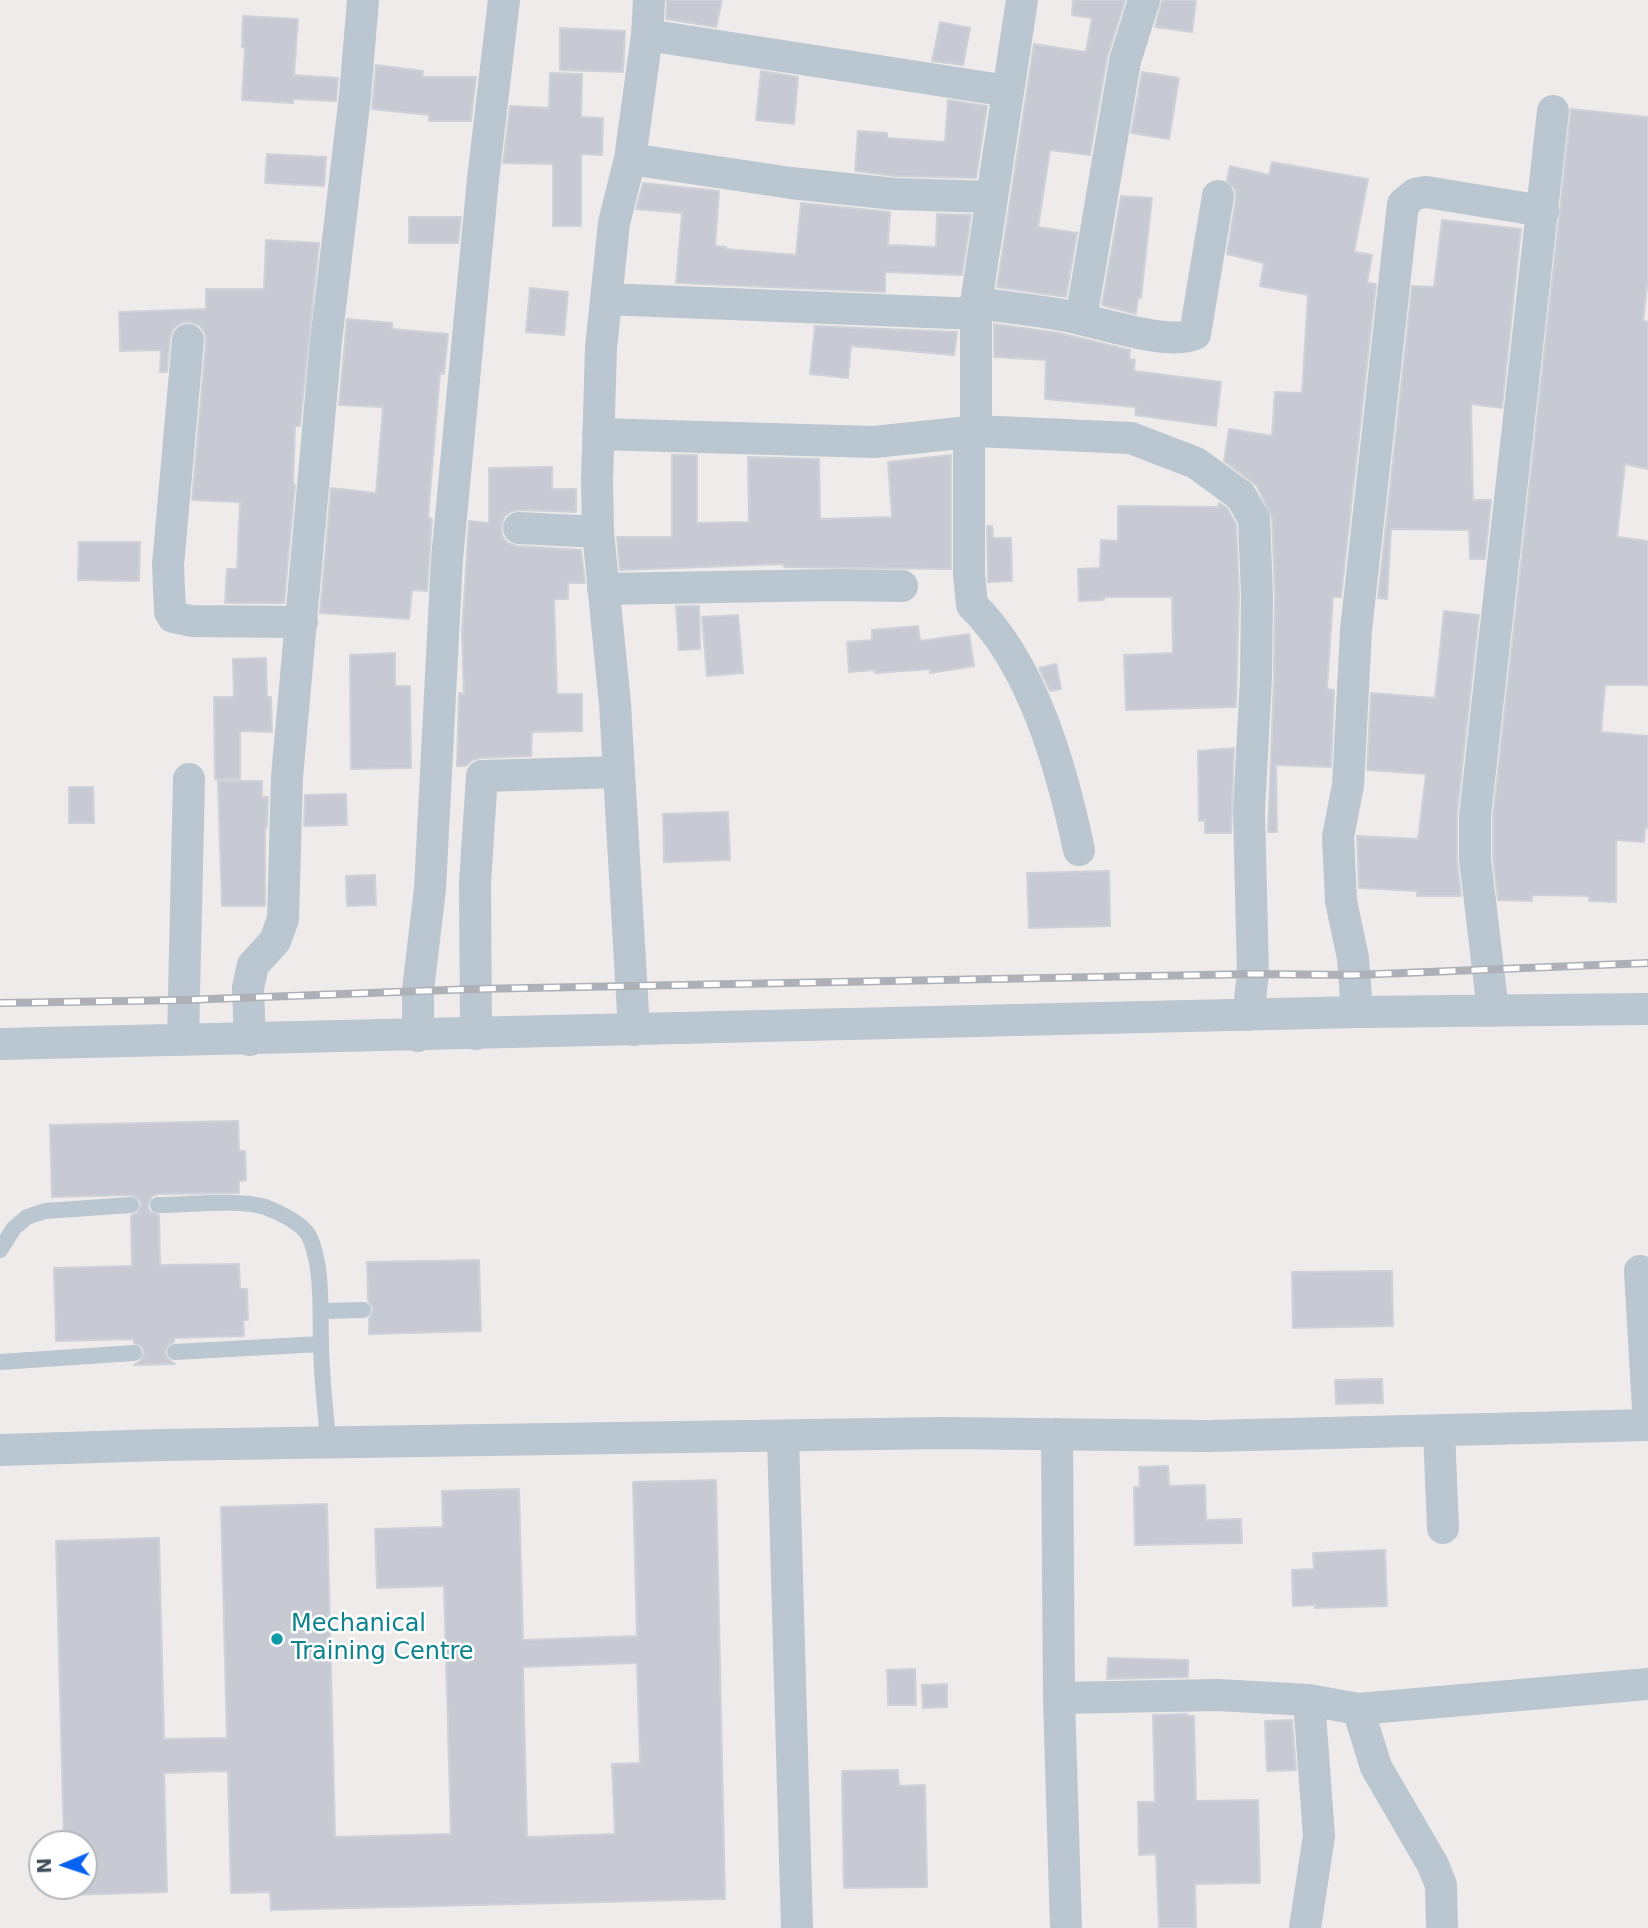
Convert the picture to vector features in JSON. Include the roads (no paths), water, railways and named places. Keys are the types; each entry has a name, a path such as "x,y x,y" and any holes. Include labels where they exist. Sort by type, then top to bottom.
{"street":[{"path":"250,1040 248,988 253,965 275,941 283,919 287,777 326,341 355,96 363,0"},
{"path":"418,1036 418,990 430,889 447,559 483,180 504,0"},
{"path":"634,1030 619,772 598,532 598,434 606,299 614,223 630,159 647,35 649,0"},
{"path":"1022,0 976,309 969,574 972,605 988,621 1003,643 1052,741 1079,850"},
{"path":"1081,319 1125,61 1144,0"},
{"path":"647,35 829,61 1008,91"},
{"path":"1493,1012 1475,859 1475,816 1553,111"},
{"path":"630,159 791,183 895,194 991,197"},
{"path":"1357,1012 1353,958 1341,901 1338,837 1348,785 1356,630 1403,204 1415,194 1426,192 1543,211"},
{"path":"606,299 976,309 1081,319 1179,338 1195,334 1218,196"},
{"path":"188,340 169,565 170,612 173,617 191,621 302,622"},
{"path":"598,434 874,442 973,432 1131,438 1196,463 1241,496 1254,519 1257,596 1249,811 1253,974 1248,1015"},
{"path":"519,528 598,532"},
{"path":"603,589 902,586"},
{"path":"436,775 619,772"},
{"path":"476,1034 475,883 482,776"},
{"path":"183,1040 189,779"},
{"path":"0,1044 1357,1012 1648,1009"},
{"path":"1640,1271 1648,1409"},
{"path":"0,1450 783,1437 1057,1434 1208,1436 1648,1425"},
{"path":"1438,1431 1443,1528"},
{"path":"1057,1434 1059,1698 1066,1928"},
{"path":"783,1437 797,1928"},
{"path":"1059,1698 1217,1695 1309,1700 1358,1709 1648,1684"},
{"path":"1306,1928 1320,1836 1309,1700"},
{"path":"1358,1709 1376,1767 1433,1865 1441,1885 1442,1928"}],"lane":[{"path":"0,1250 13,1228 27,1217 45,1211 131,1205"},
{"path":"158,1205 254,1205 264,1207 297,1224 308,1234 322,1311 321,1344 328,1443"},
{"path":"322,1311 363,1310"},
{"path":"175,1352 321,1344"},
{"path":"0,1362 134,1353"}],"railway":[{"path":"0,1003 184,1000 475,989 1253,974 1354,975 1648,963"}],"place":[{"name":"Mechanical Training Centre","path":"277,1639"}]}
